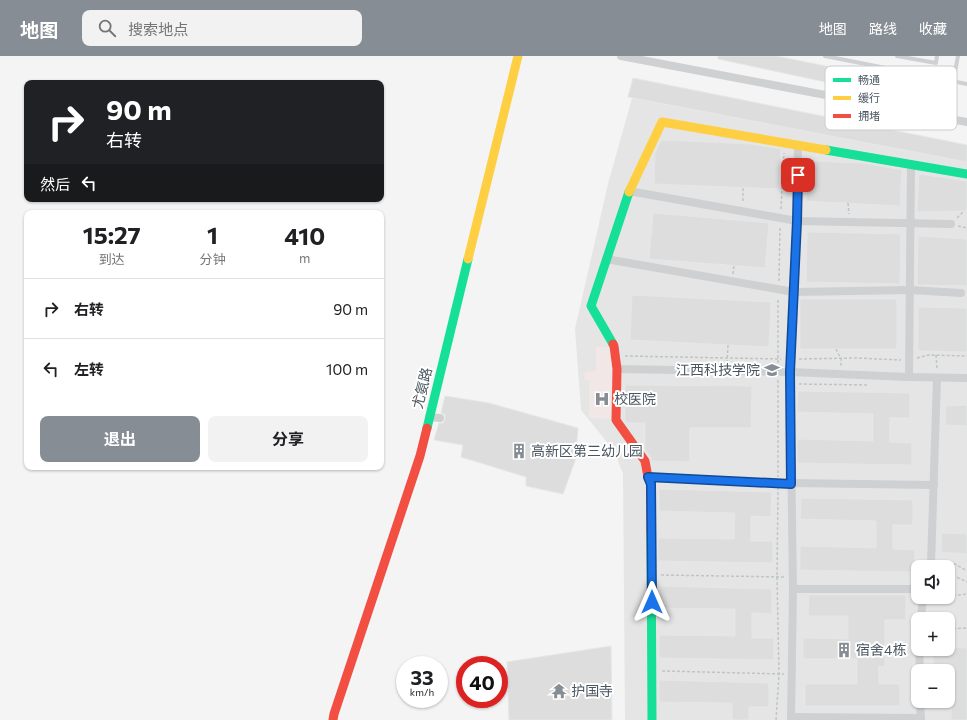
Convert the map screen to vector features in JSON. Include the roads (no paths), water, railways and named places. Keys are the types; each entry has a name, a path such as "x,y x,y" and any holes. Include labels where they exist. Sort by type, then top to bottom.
{"street":[{"name":"尤氨路","path":"333,720 420,456 518,56"},
{"path":"621,56 825,95"},
{"path":"957,120 967,122"},
{"path":"652,720 651,484 645,461 616,420 617,369 614,346 591,306 629,191 662,122 967,174"},
{"path":"798,145 797,221 790,360 793,578 791,719 921,719 920,708"},
{"path":"909,378 911,164"},
{"path":"629,191 797,221 951,224"},
{"path":"606,259 794,292 910,290 961,293"},
{"path":"617,369 790,372 909,378 967,378"},
{"path":"930,560 938,378"},
{"path":"429,417 440,418"},
{"path":"791,484 934,485"},
{"path":"793,588 911,589"}],"lane":[{"path":"825,56 874,66"},
{"path":"897,56 936,63 937,56"},
{"path":"956,66 958,56"},
{"path":"957,83 967,84"},
{"path":"648,477 791,484"}],"place":[{"name":"江西科技学院","path":"772,370"},
{"name":"校医院","path":"602,399"},
{"name":"高新区第三幼儿园","path":"519,451"},
{"name":"宿舍4栋","path":"844,650"},
{"name":"护国寺","path":"559,691"}]}
